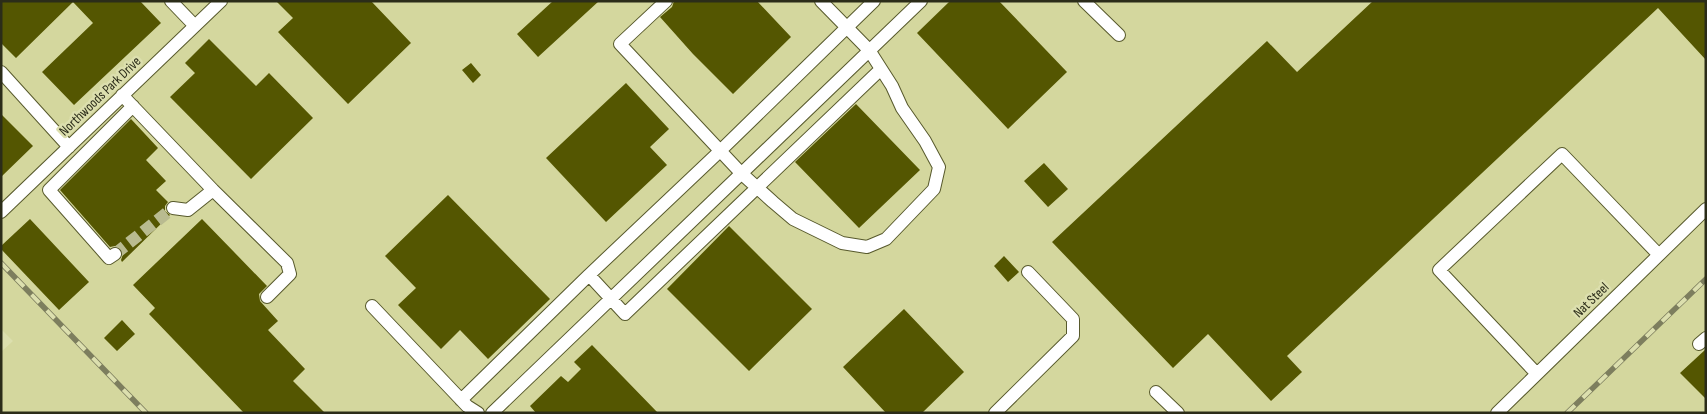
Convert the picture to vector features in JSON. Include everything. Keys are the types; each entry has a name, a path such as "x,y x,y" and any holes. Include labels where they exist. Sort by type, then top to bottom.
{"street":[{"path":"171,1 195,26"},
{"name":"Northwoods Park Drive","path":"1,212 221,1"},
{"path":"666,1 620,44 741,173 793,219 842,243 867,247 886,239 934,189 939,167 869,50 821,1"},
{"path":"461,400 874,1"},
{"path":"492,413 921,1"},
{"path":"1084,1 1119,36"},
{"path":"589,275 625,314 881,69"},
{"path":"1,72 69,146"},
{"path":"122,95 213,190 287,262 290,274 267,297"},
{"path":"115,254 110,258 49,190 133,106"},
{"path":"1537,374 1439,270 1562,154 1659,255"},
{"path":"173,208 188,210 213,190"},
{"name":"Nat Steel","path":"1497,413 1706,209"},
{"path":"995,413 1073,336 1073,319 1028,272"},
{"path":"372,306 461,400 478,413"},
{"path":"1156,392 1178,413"}],"shaded area":[{"path":"1,1 1706,1 1706,413 1,413 1,352 13,341 1,329"}],"building":[{"path":"1,1 140,1 161,23 74,105 42,72 93,23 73,2 16,58 1,43"},
{"path":"276,1 371,1 411,43 348,104 278,32 293,18"},
{"path":"553,1 599,1 538,57 517,34"},
{"path":"674,1 757,1 791,37 733,94 693,54 660,17 672,7"},
{"path":"950,1 999,1 1067,72 1008,129 917,33"},
{"path":"1373,1 1706,1 1706,60 1658,8 1287,356 1302,372 1271,401 1208,334 1173,368 1052,242 1267,41 1297,72"},
{"path":"209,39 256,86 269,73 313,118 251,179 170,97 195,73 185,63"},
{"path":"471,63 481,75 473,83 462,70"},
{"path":"626,83 669,129 650,147 667,165 606,222 546,158"},
{"path":"856,104 920,170 859,228 795,162"},
{"path":"1,114 33,146 1,177"},
{"path":"131,119 158,148 146,160 166,181 156,190 168,202 165,206 165,211 170,215 122,262 123,254 121,249 115,246 110,247 60,190"},
{"path":"1044,163 1068,189 1048,207 1024,181"},
{"path":"448,195 550,299 488,359 460,330 441,349 398,305 416,288 385,256"},
{"path":"30,219 89,282 59,310 1,249 1,246"},
{"path":"202,219 267,286 259,294 260,301 278,321 268,330 305,369 293,381 325,413 244,413 149,314 155,308 133,285"},
{"path":"729,226 812,309 749,371 667,289"},
{"path":"1004,256 1019,272 1008,282 994,266"},
{"path":"904,309 964,372 922,413 886,413 843,367"},
{"path":"122,320 135,334 117,351 104,338"},
{"path":"592,345 658,413 536,413 530,406 561,376 568,382 581,369 574,362"},
{"path":"1706,349 1706,399 1680,373"}],"tunnel":[{"path":"115,254 173,208"}],"railway":[{"path":"1,263 146,413"},
{"path":"1567,413 1706,279"}]}
